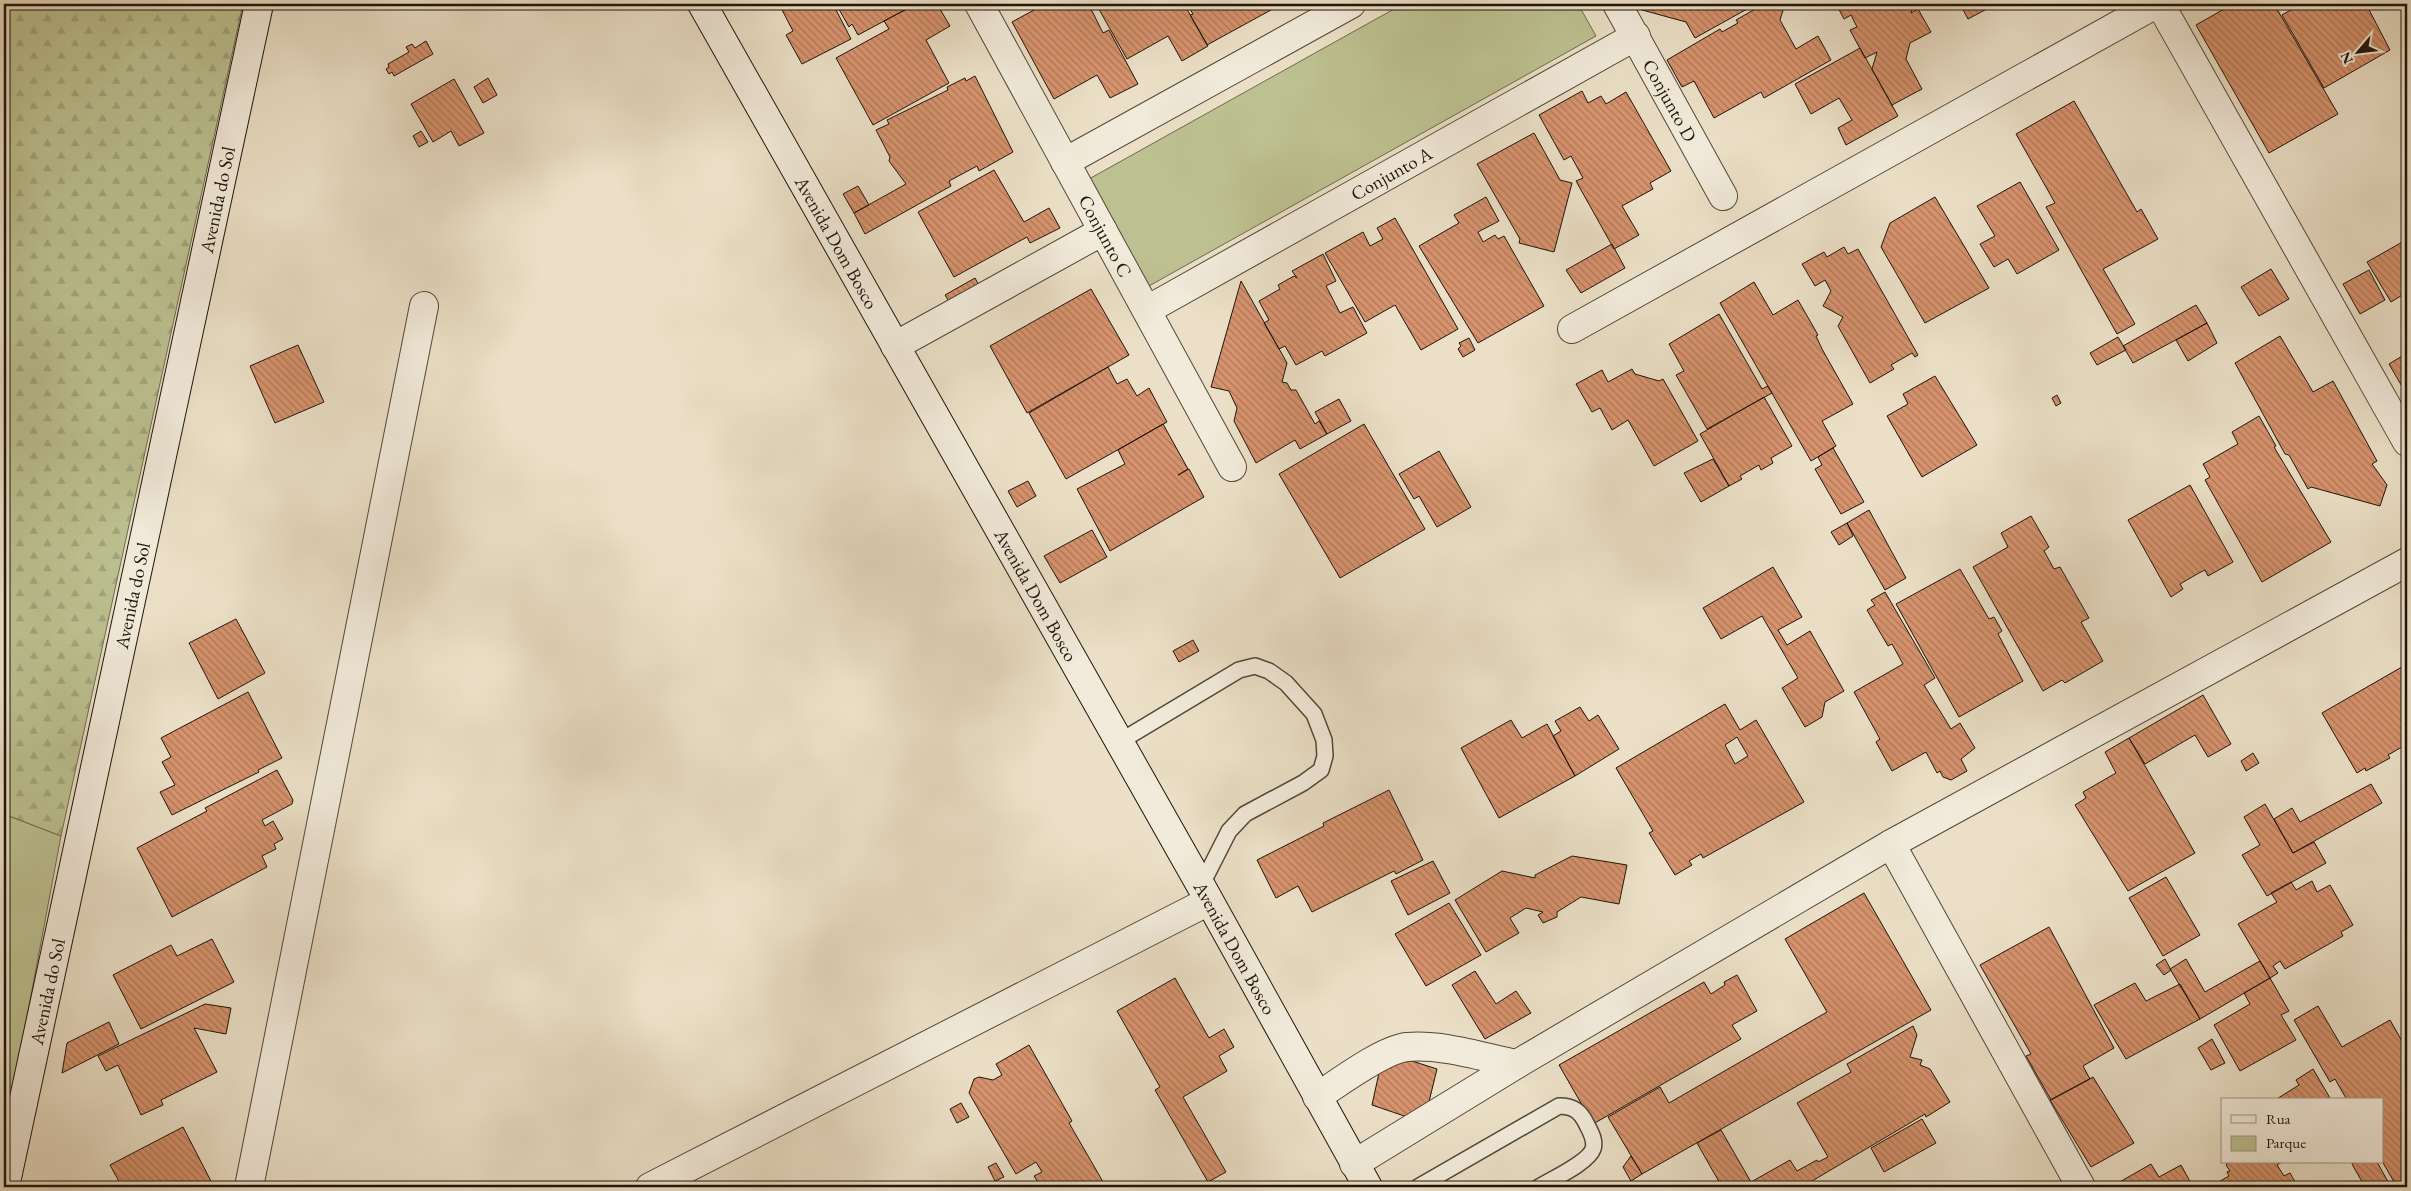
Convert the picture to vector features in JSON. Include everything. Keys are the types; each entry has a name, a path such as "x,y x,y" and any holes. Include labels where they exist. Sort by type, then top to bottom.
{"street":[{"name":"Avenida do Sol","path":"5,1187 259,4"},
{"name":"Avenida Dom Bosco","path":"702,4 1205,894 1368,1187"},
{"name":"Conjunto C","path":"979,4 1232,467"},
{"path":"1065,162 1351,4"},
{"name":"Conjunto D","path":"1618,4 1723,196"},
{"path":"1572,329 2156,4"},
{"path":"2160,4 2407,442"},
{"name":"Conjunto A","path":"1147,310 1636,36"},
{"path":"895,346 1103,231"},
{"path":"248,1187 424,306"},
{"path":"1354,1164 1516,1064 1891,844 2407,562"},
{"path":"1891,844 2081,1187"},
{"path":"650,1187 1205,894"},
{"path":"1317,1096 1370,1062 1406,1047 1445,1049 1516,1064"}],"lane":[{"path":"1118,742 1239,670 1255,666 1268,671 1286,683 1314,714 1324,740 1325,756 1321,770 1303,783 1245,814 1229,831 1205,894"},
{"path":"1418,1187 1559,1106 1571,1106 1582,1115 1593,1136 1594,1148 1588,1157 1539,1187"}],"green space":[{"path":"4,4 243,4 61,836 4,814"},
{"path":"1403,4 1578,4 1596,36 1149,286 1089,179"},
{"path":"4,814 61,836 4,1139"}],"building":[{"path":"779,4 833,4 851,39 802,64 786,35 793,31"},
{"path":"836,4 916,4 858,35 852,24 849,27"},
{"path":"916,4 937,4 950,26 926,40 949,83 873,125 836,58 889,29 884,21"},
{"path":"1045,4 1091,4 1089,5 1103,33 1109,30 1138,84 1110,98 1097,75 1054,99 1012,22"},
{"path":"1096,4 1184,4 1208,46 1182,61 1168,36 1127,59"},
{"path":"1187,4 1280,5 1207,45 1190,15 1193,14"},
{"path":"1636,4 1756,4 1695,38 1686,22 1635,8"},
{"path":"1764,4 1785,4 1780,20 1796,49 1818,36 1831,60 1764,98 1761,92 1714,118 1694,81 1682,87 1667,60 1720,29 1722,32 1738,23 1736,20"},
{"path":"1836,4 1914,4 1911,13 1918,9 1931,32 1910,43 1906,59 1922,89 1892,105 1872,69 1877,52 1865,58 1850,30 1857,27 1851,15 1844,19"},
{"path":"1960,4 1996,4 1968,19"},
{"path":"2233,4 2274,4 2338,114 2269,153 2196,25"},
{"path":"2301,4 2366,4 2390,50 2324,88 2282,15"},
{"path":"426,41 433,54 394,76 392,72 389,74 386,69 389,67 388,64 409,52 406,47 412,44 415,48"},
{"path":"1860,48 1898,116 1846,145 1838,128 1852,120 1839,98 1811,114 1795,84"},
{"path":"975,76 1013,152 979,171 977,166 949,181 951,186 865,234 854,213 906,184 889,161 890,157 876,130 889,124 887,120 948,90 947,87 965,78 966,81"},
{"path":"488,78 497,95 483,103 474,87"},
{"path":"454,79 484,133 459,146 451,131 433,142 411,104"},
{"path":"1582,91 1588,103 1601,96 1606,104 1626,92 1671,171 1650,183 1653,189 1622,206 1639,235 1614,249 1576,181 1583,178 1571,156 1564,160 1539,115"},
{"path":"2074,101 2137,212 2141,209 2158,239 2103,269 2135,324 2117,334 2046,207 2055,203 2016,134"},
{"path":"421,131 428,142 419,147 413,136"},
{"path":"1534,133 1560,180 1572,183 1554,252 1519,243 1520,239 1477,164"},
{"path":"994,170 1024,222 1049,208 1060,228 1030,243 1027,237 954,277 918,212"},
{"path":"2020,182 2059,250 2017,274 2008,259 1994,267 1980,244 1995,236 1977,206"},
{"path":"858,186 869,205 854,213 843,194"},
{"path":"1486,197 1499,221 1478,232 1483,242 1495,235 1498,239 1504,236 1544,306 1478,343 1419,246 1459,223 1454,215"},
{"path":"1935,197 1989,288 1925,323 1881,247 1890,223"},
{"path":"1395,218 1458,329 1421,350 1395,305 1365,322 1325,253 1363,232 1370,246 1383,239 1377,228"},
{"path":"2406,240 2407,292 2391,302 2367,262"},
{"path":"1612,244 1625,268 1581,293 1566,270"},
{"path":"1844,247 1848,254 1858,249 1918,355 1915,357 1912,353 1891,365 1894,369 1870,383 1838,326 1843,317 1823,306 1831,291 1825,280 1815,286 1802,264 1824,252 1827,257"},
{"path":"1323,254 1336,281 1326,286 1340,313 1353,307 1367,333 1325,356 1322,351 1296,365 1285,346 1279,349 1264,323 1269,320 1259,301 1280,289 1278,285 1294,276 1297,278 1292,271"},
{"path":"2271,269 2289,299 2259,316 2241,287"},
{"path":"2369,270 2385,300 2360,314 2343,284"},
{"path":"975,278 985,296 953,308 945,295"},
{"path":"1241,281 1287,363 1282,382 1287,383 1291,390 1296,390 1315,424 1319,421 1327,434 1300,449 1295,440 1256,463 1234,421 1237,408 1229,391 1211,387"},
{"path":"1754,282 1773,315 1798,300 1818,335 1816,336 1822,349 1853,404 1822,421 1836,446 1811,461 1720,303"},
{"path":"1091,289 1129,355 1027,413 990,346"},
{"path":"2196,305 2207,323 2133,363 2123,346"},
{"path":"1719,314 1762,389 1768,386 1772,393 1707,429 1676,375 1684,371 1669,344"},
{"path":"2207,323 2217,343 2188,361 2176,340"},
{"path":"2280,336 2313,392 2333,381 2377,461 2372,464 2387,485 2380,506 2311,487 2308,489 2289,455 2285,454 2235,363"},
{"path":"2118,337 2126,350 2097,365 2090,353"},
{"path":"1469,338 1475,350 1463,357 1458,349 1461,346 1459,343"},
{"path":"298,345 324,402 275,423 250,366"},
{"path":"2407,353 2407,395 2389,364"},
{"path":"1108,367 1117,384 1127,379 1137,396 1149,388 1167,422 1066,479 1029,413"},
{"path":"1632,369 1635,374 1659,381 1663,379 1698,441 1654,466 1628,420 1612,430 1600,408 1592,412 1576,384 1602,370 1608,382"},
{"path":"1935,376 1977,445 1922,477 1887,416 1908,404 1903,394"},
{"path":"2057,395 2061,403 2056,406 2052,398"},
{"path":"1764,397 1792,446 1771,458 1773,463 1761,470 1759,465 1740,476 1742,479 1729,486 1700,434"},
{"path":"1339,399 1351,421 1327,434 1315,412"},
{"path":"2259,416 2276,446 2274,447 2331,542 2262,582 2205,480 2210,477 2203,464 2238,444 2232,432"},
{"path":"1163,424 1188,469 1178,475 1189,469 1204,497 1110,551 1077,489 1125,464 1118,450"},
{"path":"1364,424 1425,529 1340,578 1279,474"},
{"path":"1833,448 1864,502 1841,514 1815,469 1822,465 1818,457"},
{"path":"1439,451 1471,507 1437,527 1419,496 1414,499 1399,474"},
{"path":"1713,459 1729,486 1701,502 1684,473"},
{"path":"1028,481 1036,496 1017,507 1008,491"},
{"path":"2190,485 2233,562 2208,576 2205,570 2199,573 2180,584 2183,589 2171,597 2128,520"},
{"path":"1869,510 1906,578 1885,590 1847,523"},
{"path":"2031,516 2049,547 2044,551 2054,569 2060,567 2089,618 2081,622 2103,661 2065,683 2062,680 2043,691 1973,567 2008,547 2001,533"},
{"path":"1847,523 1853,536 1839,545 1831,532"},
{"path":"1092,530 1107,557 1060,583 1044,556"},
{"path":"1773,567 1802,617 1778,630 1787,645 1810,631 1844,691 1825,702 1822,717 1805,727 1782,688 1798,678 1762,616 1721,639 1703,608"},
{"path":"1960,569 1989,619 1994,617 2002,631 1998,634 2023,681 1959,717 1896,604"},
{"path":"1885,592 1935,678 1924,685 1951,729 1960,723 1975,748 1961,759 1967,771 1951,780 1943,777 1940,771 1937,773 1926,752 1892,771 1876,742 1880,739 1854,692 1903,664 1892,644 1888,646 1867,610 1875,605 1871,600"},
{"path":"236,619 265,673 218,699 189,643"},
{"path":"1193,640 1199,651 1179,662 1173,651"},
{"path":"2407,664 2407,744 2388,755 2390,758 2366,771 2365,768 2357,773 2322,713"},
{"path":"248,692 282,758 258,770 259,772 172,815 160,792 175,785 162,762 171,757 161,738"},
{"path":"2203,695 2231,744 2208,757 2195,735 2145,764 2129,738"},
{"path":"1725,704 1740,730 1756,720 1804,802 1703,858 1701,854 1689,861 1692,865 1675,875 1649,833 1653,831 1616,768","holes":["1737,737 1748,756 1735,764 1725,745"]},
{"path":"1580,707 1589,721 1598,715 1619,749 1575,776 1553,736 1561,731 1555,721"},
{"path":"1511,720 1522,738 1547,724 1575,776 1499,818 1461,748"},
{"path":"2129,738 2195,853 2128,891 2075,805 2086,798 2083,792 2116,773 2105,752"},
{"path":"2253,753 2259,763 2246,771 2241,761"},
{"path":"277,770 293,800 292,804 262,820 265,826 273,821 283,839 274,844 276,849 262,856 267,867 172,917 137,848 207,811 205,808"},
{"path":"2371,784 2382,803 2293,853 2274,819 2292,808 2300,822"},
{"path":"1389,790 1423,860 1396,874 1394,871 1312,912 1298,886 1276,898 1257,860 1324,826 1323,823"},
{"path":"2265,804 2293,853 2314,842 2326,863 2267,896 2242,855 2260,845 2244,817"},
{"path":"1572,856 1627,865 1619,904 1581,897 1557,912 1557,917 1543,923 1538,915 1543,912 1526,908 1510,918 1519,933 1486,952 1455,900 1502,871 1535,878 1535,875"},
{"path":"1433,861 1450,893 1408,915 1391,881"},
{"path":"2166,877 2200,935 2163,956 2129,898"},
{"path":"2312,881 2317,892 2330,885 2353,925 2341,932 2343,936 2285,969 2280,961 2273,966 2278,973 2270,978 2238,924 2277,902 2271,893 2291,882 2296,890"},
{"path":"1864,893 1931,1010 1642,1174 1608,1117 1660,1087 1669,1103 1827,1012 1785,939"},
{"path":"1449,903 1481,955 1426,986 1395,934"},
{"path":"2049,927 2114,1048 2083,1066 2090,1079 2051,1100 2026,1056 2031,1054 1980,965"},
{"path":"212,939 234,982 141,1029 113,975 171,945 177,956"},
{"path":"2165,959 2171,970 2164,975 2156,965"},
{"path":"2186,959 2205,992 2260,961 2270,978 2200,1019 2170,969"},
{"path":"1475,971 1496,1004 1516,991 1531,1013 1485,1039 1452,985"},
{"path":"1737,975 1757,1011 1732,1025 1741,1039 1593,1124 1559,1065 1704,982 1711,994 1725,985 1724,982"},
{"path":"1175,978 1209,1038 1224,1029 1234,1047 1219,1056 1227,1071 1183,1097 1226,1172 1208,1182 1155,1090 1160,1087 1117,1011"},
{"path":"2270,978 2289,1011 2281,1015 2296,1040 2240,1071 2214,1025 2250,1004 2244,993"},
{"path":"2135,983 2146,1001 2180,984 2200,1019 2126,1059 2094,1005"},
{"path":"205,1004 231,1008 226,1034 194,1028 217,1072 161,1100 163,1105 141,1115 118,1065 106,1071 98,1056"},
{"path":"2318,1006 2342,1047 2390,1020 2407,1050 2407,1187 2397,1187 2384,1164 2384,1098 2346,1098 2335,1079 2330,1082 2294,1020"},
{"path":"109,1022 119,1044 62,1073 67,1043"},
{"path":"1913,1026 1917,1035 1910,1057 1922,1060 1920,1065 1930,1069 1950,1102 1926,1117 1925,1114 1802,1187 1722,1187 1697,1143 1721,1130 1751,1182 1790,1160 1797,1171 1817,1160 1818,1162 1828,1157 1797,1103 1851,1072 1847,1064"},
{"path":"2212,1039 2225,1063 2211,1070 2198,1048"},
{"path":"1029,1045 1072,1121 1069,1123 1106,1187 1041,1187 1034,1176 1042,1172 1036,1162 1016,1174 969,1093 974,1079 979,1077 993,1080 1002,1075 996,1064"},
{"path":"1390,1054 1437,1069 1425,1118 1419,1121 1372,1105 1382,1059"},
{"path":"2313,1069 2330,1098 2278,1098 2299,1085 2296,1080"},
{"path":"2093,1077 2134,1143 2091,1167 2050,1100"},
{"path":"961,1103 969,1117 957,1123 950,1109"},
{"path":"1922,1119 1936,1143 1884,1172 1871,1148"},
{"path":"183,1127 214,1187 122,1187 110,1165"},
{"path":"1631,1156 1642,1174 1631,1181 1623,1167"},
{"path":"996,1163 1004,1177 995,1181 988,1167"},
{"path":"2151,1164 2159,1177 2181,1165 2193,1187 2111,1187"},
{"path":"2279,1164 2277,1165 2284,1176 2290,1173 2298,1187 2210,1187 2229,1176 2227,1172 2230,1171 2226,1165"},
{"path":"2352,1164 2378,1164 2391,1187 2365,1187"}]}
